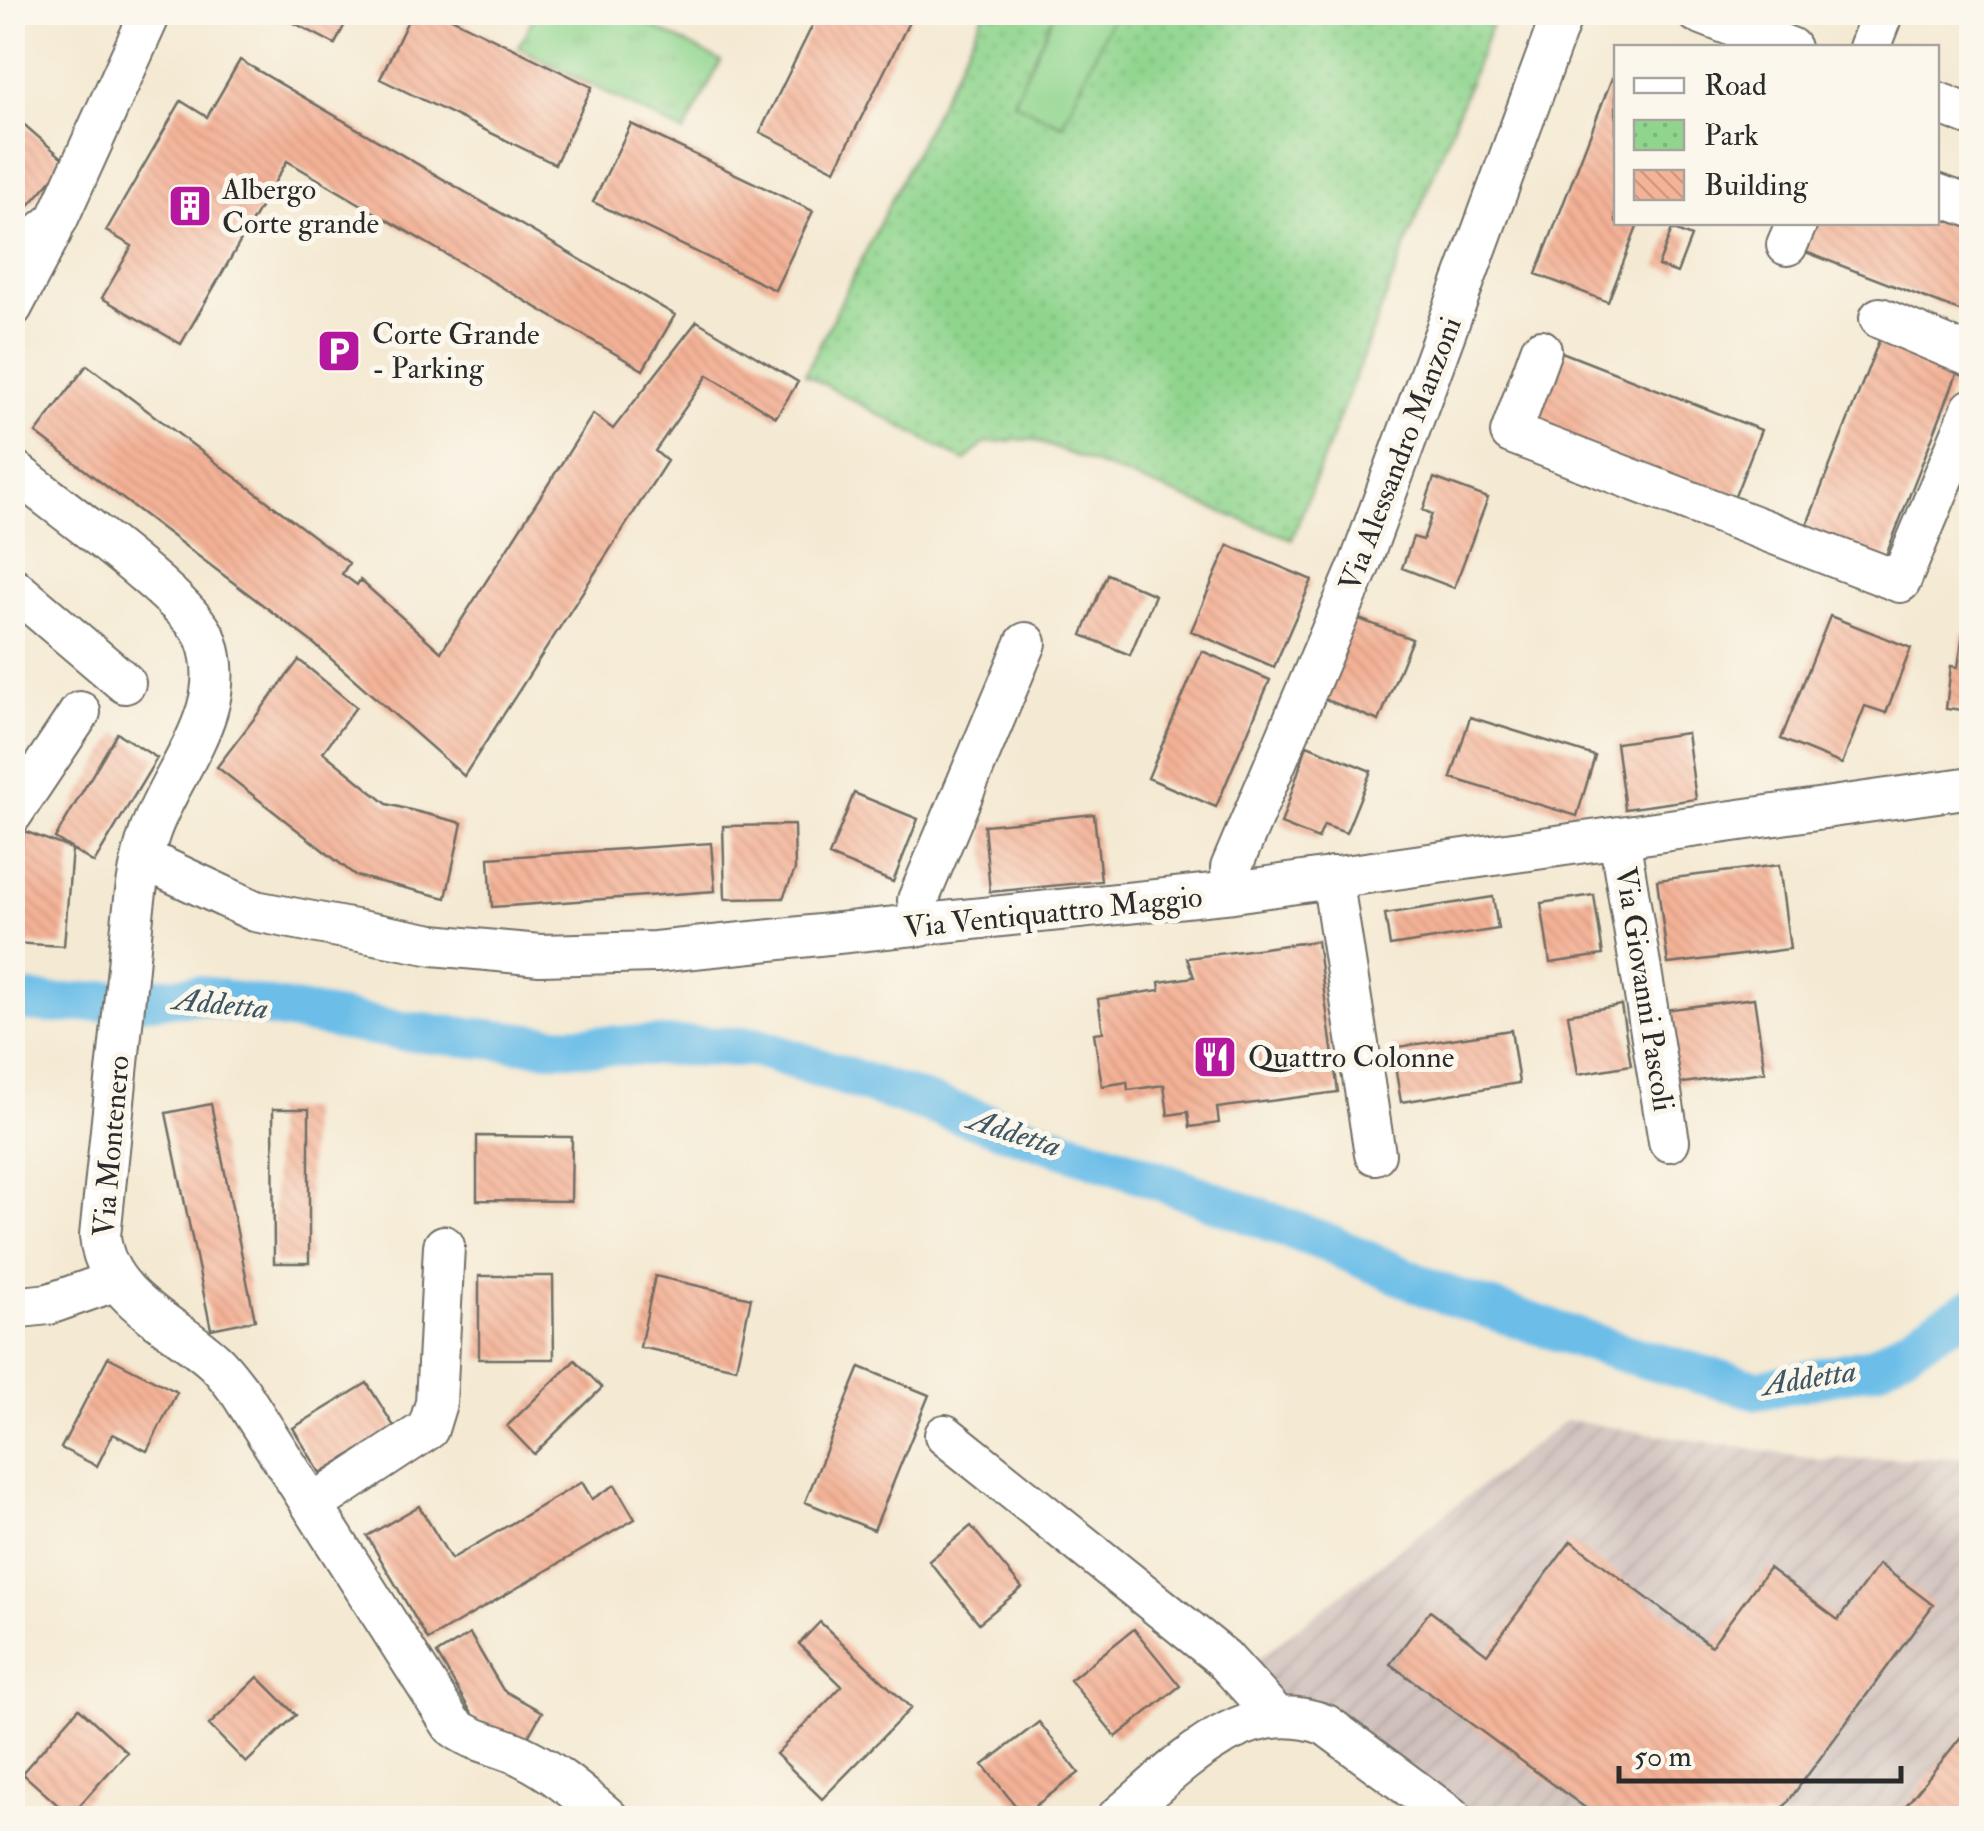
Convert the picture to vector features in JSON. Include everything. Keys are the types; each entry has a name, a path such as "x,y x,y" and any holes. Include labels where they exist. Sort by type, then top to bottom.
{"street":[{"path":"12,307 57,220 151,12"},
{"name":"Via Alessandro Manzoni","path":"1233,892 1231,868 1360,564 1563,12"},
{"path":"1697,12 1782,45"},
{"path":"1870,45 1882,12"},
{"path":"1939,103 1972,116"},
{"path":"1939,195 1972,207"},
{"path":"12,256 57,220"},
{"path":"1880,318 1972,358"},
{"path":"1540,350 1510,434 1900,582 1972,409"},
{"name":"Via Montenero","path":"12,469 178,602 204,633 213,662 206,718 152,829 144,858 116,1083 100,1236 102,1257 139,1304 215,1362 240,1392 452,1725 466,1737 523,1756 570,1786 608,1818"},
{"path":"12,587 124,683"},
{"path":"921,926 918,900 1026,643"},
{"path":"12,814 80,712"},
{"name":"Via Ventiquattro Maggio","path":"144,858 256,911 434,944 540,955 655,952 1233,892 1972,787"},
{"name":"Via Giovanni Pascoli","path":"1619,837 1669,1141"},
{"path":"1332,877 1375,1154"},
{"path":"313,1505 409,1446 428,1429 436,1404 444,1246"},
{"path":"12,1308 50,1304 118,1280"},
{"path":"945,1434 1223,1658 1276,1716"},
{"path":"1117,1818 1208,1742 1243,1724 1276,1716 1305,1717 1326,1725 1452,1818"}],"shaded area":[{"path":"1566,1420 1821,1460 1971,1457 1971,1818 1414,1818 1228,1682"}],"green space":[{"path":"529,13 626,13 721,61 684,133 518,47 534,16"},
{"path":"984,13 1496,13 1292,539 1031,439 985,443 965,461 805,374"},
{"path":"1054,13 1114,13 1062,125 1013,102"}],"building":[{"path":"273,12 351,12 335,44"},
{"path":"412,12 439,12 592,87 555,164 380,79"},
{"path":"819,12 914,12 835,170 760,132"},
{"name":"Albergo Corte grande","path":"240,60 675,315 643,370 287,161 181,344 102,298 132,246 106,231 181,101 207,117"},
{"path":"1612,78 1614,225 1638,225 1608,302 1536,274"},
{"path":"12,114 67,162 16,220 12,216"},
{"path":"631,124 813,211 775,290 593,202"},
{"path":"1939,217 1972,229 1972,316 1798,249 1807,225 1939,225"},
{"path":"1672,229 1691,237 1677,273 1658,266"},
{"path":"697,321 798,382 776,417 708,375 655,451 667,461 464,776 313,643 36,433 87,365 349,563 342,574 357,585 360,580 441,652 593,414 613,429"},
{"path":"1880,338 1959,369 1885,558 1806,527"},
{"path":"1554,349 1761,430 1730,509 1524,428"},
{"path":"1434,478 1488,498 1454,588 1402,568 1413,537 1423,540 1432,514 1423,510"},
{"path":"1228,545 1312,580 1274,667 1191,631"},
{"path":"1107,574 1155,595 1130,655 1082,635"},
{"path":"1830,616 1911,648 1886,713 1865,706 1842,764 1781,739"},
{"path":"1354,617 1412,639 1379,721 1322,698"},
{"path":"1963,633 1972,634 1972,712 1946,709 1951,666 1958,667"},
{"path":"1202,651 1270,680 1216,807 1148,778"},
{"path":"299,660 356,707 323,752 387,804 462,823 446,898 356,876 217,767"},
{"path":"1470,717 1595,756 1577,816 1451,778"},
{"path":"117,733 157,758 94,863 55,838"},
{"path":"1687,733 1696,799 1625,809 1616,743"},
{"path":"1307,745 1371,771 1346,833 1324,825 1318,839 1281,824"},
{"path":"854,793 918,819 893,882 829,856"},
{"path":"1094,814 1101,881 990,892 984,825"},
{"path":"794,825 795,870 783,898 725,899 723,826"},
{"path":"24,831 72,849 64,946 12,943 12,859 20,859"},
{"path":"711,843 715,891 492,907 489,858"},
{"path":"1779,865 1790,949 1668,964 1657,880"},
{"path":"1594,895 1603,955 1550,963 1541,903"},
{"path":"1493,897 1498,929 1390,946 1385,914"},
{"name":"Quattro Colonne","path":"1317,941 1338,1092 1217,1108 1219,1123 1190,1127 1188,1112 1168,1115 1164,1085 1128,1090 1127,1082 1102,1086 1094,1033 1103,1032 1098,999 1160,990 1159,982 1194,977 1187,958"},
{"path":"1754,998 1765,1072 1675,1084 1665,1010"},
{"path":"1621,1005 1631,1065 1578,1074 1568,1014"},
{"path":"1511,1030 1519,1083 1401,1102 1392,1048"},
{"path":"211,1104 255,1320 211,1329 166,1113"},
{"path":"273,1109 309,1109 309,1263 274,1263"},
{"path":"477,1136 572,1137 571,1201 477,1200"},
{"path":"479,1276 553,1276 554,1359 479,1359"},
{"path":"655,1276 751,1298 736,1368 640,1347"},
{"path":"108,1357 177,1392 147,1451 113,1434 97,1466 61,1448"},
{"path":"575,1360 602,1388 534,1454 507,1426"},
{"path":"860,1367 929,1395 874,1530 805,1502"},
{"path":"367,1383 395,1428 320,1473 293,1428"},
{"path":"582,1482 592,1499 615,1485 635,1519 428,1640 367,1536 419,1506 451,1559"},
{"path":"971,1526 1022,1588 979,1623 929,1561"},
{"path":"1571,1541 1711,1646 1769,1568 1838,1620 1879,1564 1933,1605 1776,1818 1599,1818 1390,1664 1430,1611 1487,1654"},
{"path":"820,1622 911,1708 822,1799 776,1754 842,1686 799,1644"},
{"path":"1134,1629 1180,1686 1116,1737 1070,1680"},
{"path":"470,1634 503,1690 542,1712 523,1746 475,1719 437,1654"},
{"path":"258,1677 296,1715 246,1763 209,1725"},
{"path":"79,1708 127,1752 70,1816 22,1773"},
{"path":"1039,1722 1079,1773 1023,1815 983,1765"},
{"path":"1972,1723 1972,1818 1896,1818"}],"waterway":[{"name":"Addetta","path":"12,1001 56,1004 197,995 402,1031 551,1045 755,1047 1117,1165 1330,1244 1438,1292 1627,1354 1758,1390 1875,1366 1972,1308"}],"place":[{"name":"Albergo Corte grande","path":"190,206"},
{"name":"Corte Grande - Parking","path":"339,351"},
{"name":"Quattro Colonne","path":"1215,1057"}]}
